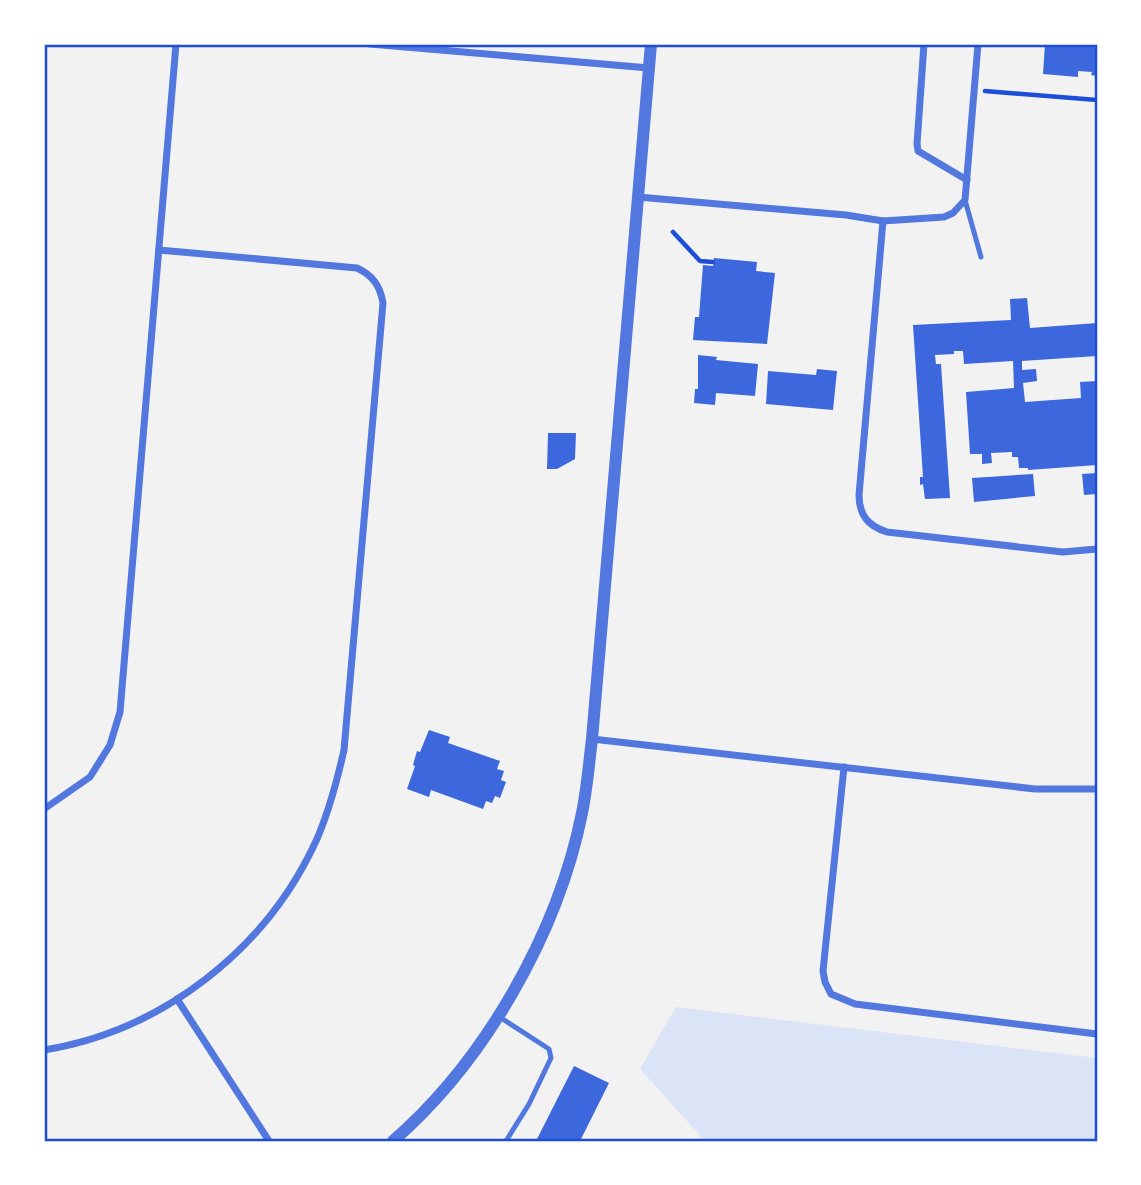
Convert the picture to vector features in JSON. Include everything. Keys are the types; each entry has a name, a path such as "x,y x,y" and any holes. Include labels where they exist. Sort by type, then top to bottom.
{"street":[{"path":"44,809 90,777 110,745 120,712 176,44"},
{"path":"370,44 649,68"},
{"path":"393,1141 449,1083 482,1041 516,987 535,950 562,883 582,813 592,739 651,44"},
{"path":"924,44 918,151 967,180"},
{"path":"638,197 846,215 883,221 944,217 953,213 965,200 978,44"},
{"path":"883,221 859,495 863,516 869,524 887,532 1063,552 1097,549"},
{"path":"44,1050 126,1027 177,999 224,964 272,912 301,870 316,841 334,791 344,750 382,294 373,278 357,268 159,250"},
{"path":"592,739 1035,789 1097,789"},
{"path":"844,767 823,971 831,995 855,1004 1097,1034"},
{"path":"177,999 269,1141"}],"lane":[{"path":"965,200 982,257"},
{"path":"498,1016 549,1049 551,1058 529,1104 506,1141"}],"path":[{"path":"974,90 1097,100"},
{"path":"673,232 700,261 713,262"}],"shaded area":[{"path":"676,1007 1097,1058 1097,1141 705,1141 640,1069"}],"building":[{"path":"1045,44 1097,44 1097,76 1091,75 1092,72 1078,71 1078,77 1043,74"},
{"path":"714,258 757,262 756,271 775,273 767,344 693,340 695,317 699,317 703,265 713,266"},
{"path":"1027,298 1030,328 1097,323 1097,356 1022,361 1022,370 1036,369 1037,381 1023,383 1025,402 1081,398 1080,382 1097,381 1097,465 1028,470 1019,468 1018,457 1012,457 1012,452 991,453 992,463 982,464 982,454 970,454 966,392 1014,388 1013,361 964,364 963,351 954,351 954,354 935,355 936,364 941,364 950,498 925,499 923,484 920,485 920,477 923,477 913,325 1011,320 1010,299"},
{"path":"698,355 717,357 716,360 758,364 755,396 716,393 715,405 694,403 695,389 698,389"},
{"path":"817,369 837,371 833,410 766,404 768,371 816,375"},
{"path":"548,433 576,433 575,459 557,469 547,469"},
{"path":"1097,473 1097,494 1084,495 1082,474"},
{"path":"1033,474 1035,496 974,502 972,478"},
{"path":"429,730 450,737 448,743 500,761 497,769 504,771 501,780 506,782 500,798 495,796 492,803 486,801 483,809 431,790 429,797 407,789 417,751 420,752"},
{"path":"574,1066 609,1083 580,1141 536,1141"}]}
